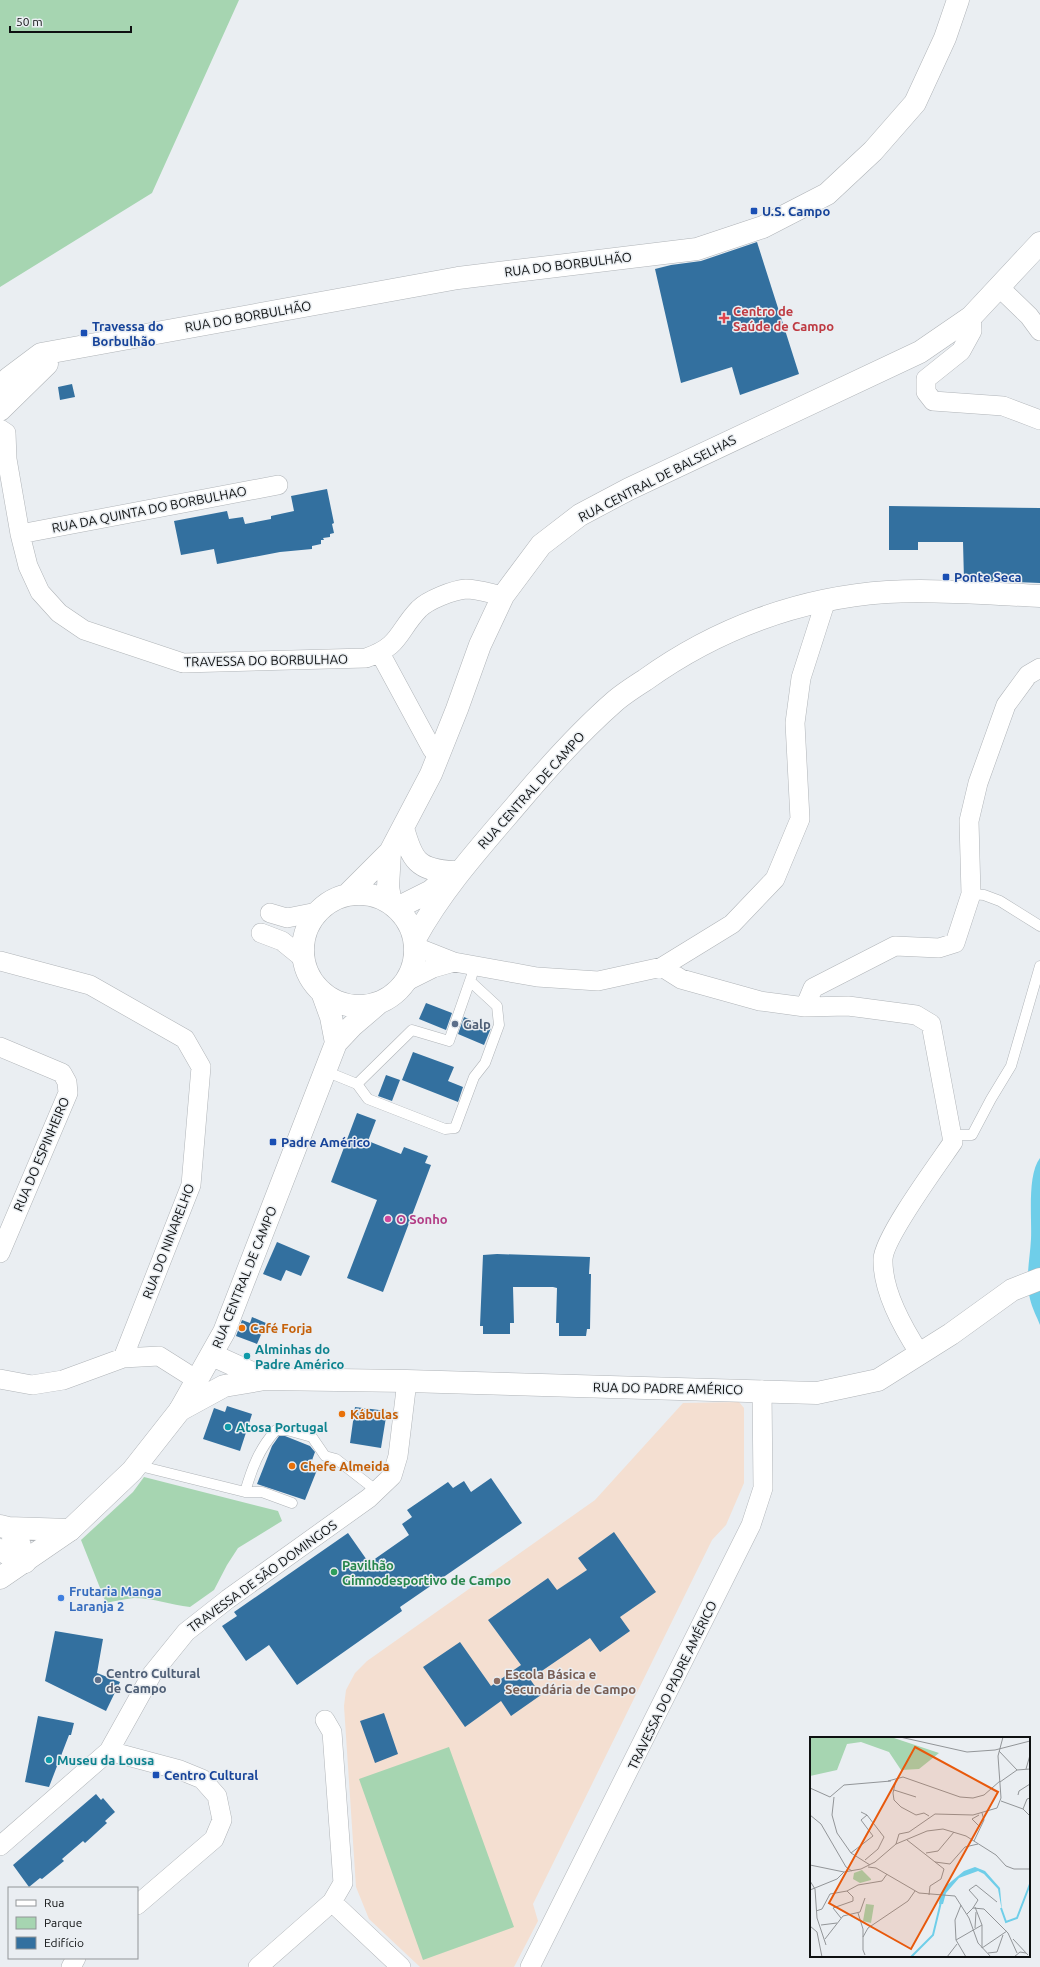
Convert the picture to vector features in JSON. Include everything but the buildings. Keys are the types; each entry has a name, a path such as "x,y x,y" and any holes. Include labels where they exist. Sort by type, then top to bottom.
{"main road":[{"name":"RUA DO BORBULHÃO","path":"3,387 41,354 64,349 458,278 697,249 763,227 827,194 874,151 915,103 945,38 958,0"},
{"name":"RUA CENTRAL DE BALSELHAS","path":"348,894 390,852 431,774 480,645 503,596 541,545 580,515 629,489 920,352 970,317 1040,244"},
{"path":"0,410 64,349"},
{"name":"RUA CENTRAL DE CAMPO","path":"415,943 431,910 471,857 558,756 615,701 670,662 739,626 826,600 887,592 965,592 1040,596"},
{"path":"403,828 409,849 418,862 433,871 453,872"},
{"name":"RUA CENTRAL DE BALSELHAS","path":"390,852 388,887 394,905"},
{"path":"394,905 431,891 471,857"},
{"path":"348,894 370,894 394,905 405,917 415,943 412,972 406,982 394,994 380,1002 365,1006 349,1006 334,1001 322,992 309,976 303,958 304,938 311,920 326,904 348,894"},
{"path":"322,992 331,1017 336,1043"},
{"name":"RUA CENTRAL DE CAMPO","path":"0,1578 70,1530 136,1465 180,1410 224,1332 336,1043 352,1026 380,1002"},
{"name":"RUA DO PADRE AMÉRICO","path":"205,1368 265,1379 407,1380 762,1390 817,1393 878,1380 920,1354 1012,1290 1040,1279"},
{"path":"205,1368 224,1386"},
{"name":"RUA DO PADRE AMÉRICO","path":"180,1410 224,1386 265,1379"},
{"path":"4,1527 70,1530"},
{"path":"4,1527 19,1543 25,1562"},
{"path":"0,1550 25,1562"}],"street":[{"path":"999,287 1029,316 1040,331"},
{"path":"970,317 972,331 961,351 926,379 926,392 933,401 1003,406 1040,420"},
{"name":"TRAVESSA DO BORBULHAO","path":"0,429 6,434 4,456 20,534 28,566 40,592 58,613 84,630 182,663 366,658 380,653 397,641 419,609 435,598 467,589 503,596"},
{"name":"RUA DA QUINTA DO BORBULHAO","path":"20,534 278,485"},
{"path":"415,943 454,962 473,974 598,981 662,967 732,924 775,879 800,819 795,723 801,678 826,600"},
{"path":"380,653 432,749 438,756"},
{"path":"805,1007 813,988 895,946 939,948 955,943 971,894 969,821 978,783 1006,705 1028,675 1040,668"},
{"path":"270,913 287,918 317,912"},
{"path":"261,933 282,941 303,958"},
{"name":"RUA DO NINARELHO","path":"0,961 90,986 186,1039 201,1066 191,1185 123,1358"},
{"path":"406,982 433,968 454,962"},
{"path":"662,967 681,979 760,1002 805,1007 848,1006 916,1015 931,1024 953,1142 893,1233 883,1258 888,1294 911,1341 920,1354"},
{"name":"RUA DO ESPINHEIRO","path":"0,1047 62,1073 67,1082 68,1093 0,1253"},
{"path":"0,1379 32,1385 63,1380 123,1358 159,1356 205,1368"},
{"name":"TRAVESSA DE SÃO DOMINGOS","path":"0,1846 109,1751 152,1674 186,1632 228,1599 369,1498 392,1476 398,1456 407,1380"},
{"name":"TRAVESSA DO PADRE AMÉRICO","path":"530,1967 751,1525 763,1488 762,1390"},
{"path":"258,1967 332,1902 343,1883 332,1732 325,1720"},
{"path":"109,1751 180,1770 202,1779 217,1796 222,1820 214,1839 138,1904"},
{"path":"332,1902 401,1967"}],"lane":[{"path":"971,894 1000,901 1040,926"},
{"path":"951,1135 972,1135 1011,1066 1040,966"},
{"path":"325,1071 357,1084 368,1099 445,1129 455,1128 474,1077 485,1063 499,1024 497,1006 473,974"},
{"path":"357,1084 412,1030 449,1041 473,974"},
{"path":"245,1492 253,1464 264,1443 276,1430 288,1430 312,1437 325,1456 336,1459 377,1491"},
{"path":"136,1465 245,1492 262,1492 292,1503"}],"shaded area":[{"name":"Escola Básica e Secundária de Campo","path":"739,1402 744,1408 744,1483 726,1525 712,1540 533,1904 538,1921 514,1967 420,1967 369,1919 356,1887 344,1706 346,1690 355,1673 367,1661 595,1500 683,1403"}],"green space":[{"path":"0,0 239,0 152,193 0,287"},
{"path":"144,1477 278,1511 282,1521 238,1548 214,1590 190,1607 141,1598 131,1598 106,1603 81,1540 133,1492"},
{"path":"449,1747 514,1927 423,1960 359,1779"}],"water":[{"path":"1040,1158 1040,1325 1030,1299 1028,1276 1033,1175"}],"place":[{"name":"U.S. Campo","path":"754,211"},
{"name":"Centro de Saúde de Campo","path":"724,318"},
{"name":"Travessa do Borbulhão","path":"84,333"},
{"name":"Ponte Seca","path":"946,577"},
{"name":"Galp","path":"455,1024"},
{"name":"Padre Américo","path":"273,1142"},
{"name":"O Sonho","path":"388,1219"},
{"name":"Café Forja","path":"242,1328"},
{"name":"Alminhas do Padre Américo","path":"247,1356"},
{"name":"Kábulas","path":"342,1414"},
{"name":"Atosa Portugal","path":"228,1427"},
{"name":"Chefe Almeida","path":"292,1466"},
{"name":"Pavilhão Gimnodesportivo de Campo","path":"334,1572"},
{"name":"Frutaria Manga Laranja 2","path":"61,1598"},
{"name":"Centro Cultural de Campo","path":"98,1680"},
{"name":"Escola Básica e Secundária de Campo","path":"497,1681"},
{"name":"Museu da Lousa","path":"49,1760"},
{"name":"Centro Cultural","path":"156,1775"}]}
